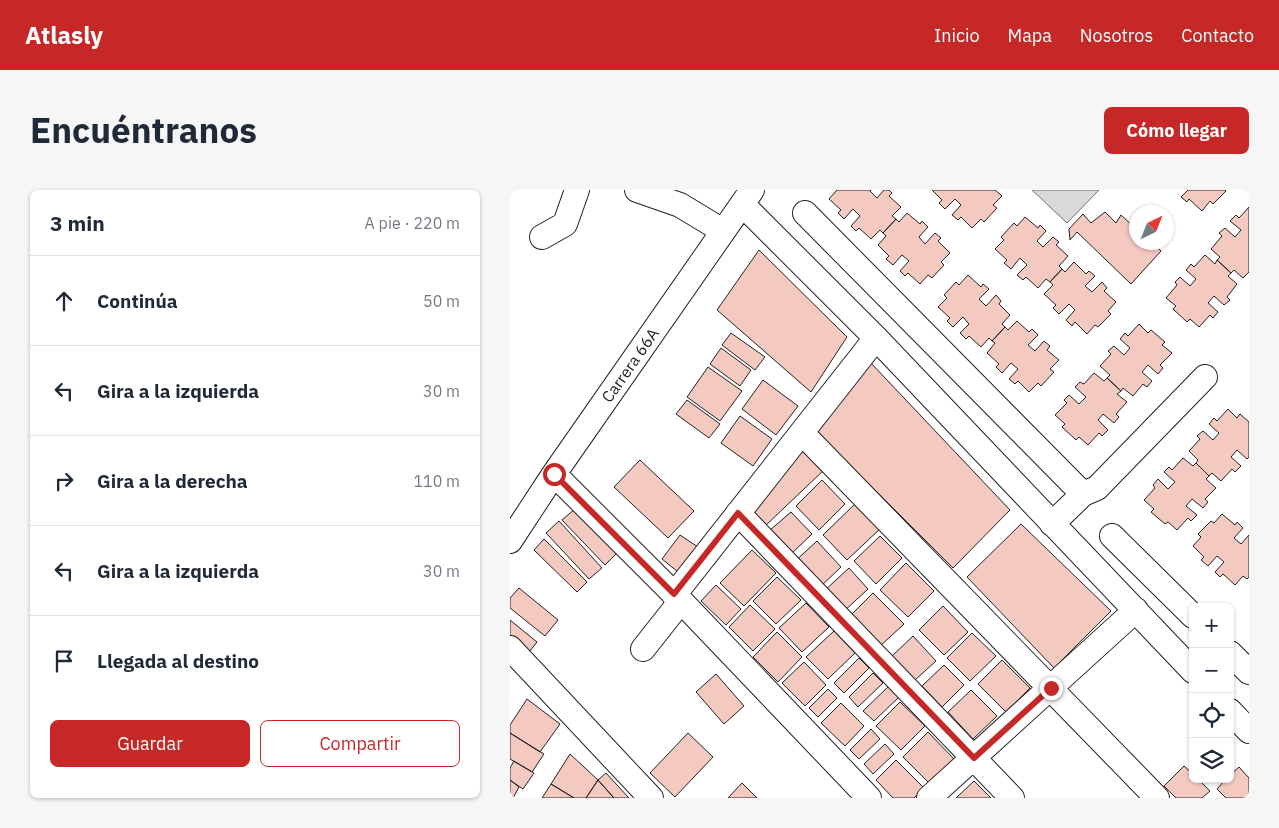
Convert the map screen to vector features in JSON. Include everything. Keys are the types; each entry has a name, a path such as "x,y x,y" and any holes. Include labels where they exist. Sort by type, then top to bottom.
{"street":[{"path":"542,237 566,224 577,190"},
{"path":"637,190 680,205 723,231"},
{"path":"747,197 876,338 1189,667"},
{"name":"Carrera 66A","path":"510,540 747,197"},
{"path":"805,213 1083,494"},
{"path":"643,649 738,513 876,338"},
{"path":"1052,524 1083,494 1097,488 1204,377"},
{"path":"802,432 1157,798"},
{"path":"554,474 678,598 869,798"},
{"path":"738,513 1012,798"},
{"path":"1112,536 1189,612"},
{"path":"929,798 1136,610"},
{"path":"510,648 651,798"},
{"path":"1234,715 1249,731"}],"shaded area":[{"path":"1032,190 1099,190 1067,223"}],"building":[{"path":"837,190 871,190 877,198 884,190 889,190 892,193 889,196 901,207 892,216 896,219 883,233 880,230 871,239 859,228 856,231 851,226 860,216 853,209 844,219 838,213 841,210 829,199"},
{"path":"932,190 995,190 1002,196 993,205 997,208 984,222 981,219 972,228 961,217 958,220 952,215 961,205 955,199 945,209 939,203 942,200"},
{"path":"1188,190 1226,191 1213,204 1210,201 1202,211 1189,199 1187,202 1181,197"},
{"path":"1249,207 1249,272 1243,278 1234,270 1231,273 1217,260 1220,257 1211,249 1222,236 1219,233 1225,228 1235,237 1241,230 1230,221 1236,215 1239,218"},
{"path":"1105,212 1116,223 1121,215 1129,222 1129,250 1161,251 1131,284 1077,232 1070,240 1069,229 1083,214 1091,223"},
{"path":"907,213 920,224 922,221 928,227 919,237 925,244 935,233 941,238 938,241 950,253 941,262 944,265 932,278 928,275 920,284 908,273 905,276 900,271 909,261 902,255 893,265 886,259 889,256 878,245 886,236 883,233 896,219 899,222"},
{"path":"1025,217 1038,228 1040,225 1046,231 1037,241 1043,247 1053,237 1059,242 1056,245 1068,256 1059,266 1062,269 1050,282 1046,279 1038,288 1026,277 1023,280 1017,275 1027,265 1020,258 1011,269 1004,263 1007,260 995,249 1004,240 1001,237 1014,223 1017,226"},
{"path":"759,250 847,337 811,392 717,310"},
{"path":"1205,255 1215,264 1217,260 1231,273 1228,276 1237,284 1227,297 1230,300 1224,305 1214,296 1208,303 1218,312 1213,318 1210,315 1199,327 1190,319 1187,322 1173,309 1176,306 1166,298 1177,285 1175,282 1180,277 1190,286 1196,279 1186,270 1191,264 1194,267"},
{"path":"1074,262 1086,274 1089,271 1095,276 1085,286 1092,292 1102,282 1107,288 1104,291 1116,302 1108,311 1111,314 1098,327 1095,325 1087,334 1075,322 1072,326 1066,320 1075,310 1069,304 1059,314 1053,308 1056,305 1044,294 1053,285 1050,282 1062,269 1065,272"},
{"path":"968,275 981,287 983,284 989,289 979,299 986,306 996,295 1001,301 999,304 1010,315 1002,324 1005,327 992,341 989,338 981,347 969,336 966,339 960,333 969,324 963,317 953,327 947,321 950,318 938,307 947,298 944,295 956,282 959,285"},
{"path":"1017,321 1029,332 1032,329 1038,335 1028,345 1035,351 1044,341 1050,346 1047,350 1059,360 1050,369 1054,372 1041,386 1038,383 1029,392 1018,381 1015,384 1009,379 1018,369 1011,363 1002,373 996,367 999,364 987,353 995,343 992,341 1005,327 1008,330"},
{"path":"1139,324 1148,333 1151,330 1165,342 1162,345 1172,353 1160,365 1163,368 1158,374 1148,365 1142,372 1152,381 1147,387 1143,384 1133,396 1123,388 1121,391 1107,378 1110,375 1100,366 1111,354 1108,351 1114,346 1124,355 1130,348 1120,339 1125,333 1128,336"},
{"path":"731,333 765,357 755,370 722,345"},
{"path":"721,348 751,370 740,386 710,364"},
{"path":"869,361 1010,510 953,568 813,428"},
{"path":"708,367 742,391 720,421 687,397"},
{"path":"1094,373 1104,381 1107,378 1121,391 1117,394 1127,402 1116,414 1119,417 1114,423 1103,414 1098,420 1108,430 1102,436 1099,433 1088,445 1079,437 1076,440 1062,427 1065,424 1055,415 1067,403 1064,400 1069,395 1079,404 1086,397 1075,387 1080,382 1084,384"},
{"path":"763,380 798,406 776,435 742,409"},
{"path":"687,400 720,424 709,438 676,414"},
{"path":"1228,409 1237,418 1240,414 1249,422 1249,457 1247,459 1237,450 1231,457 1241,466 1235,472 1232,469 1221,481 1212,473 1209,476 1196,463 1198,460 1189,451 1200,439 1197,436 1203,431 1213,440 1219,433 1209,424 1214,418 1217,421"},
{"path":"740,416 772,439 753,466 721,443"},
{"path":"801,446 825,469 764,527 748,508"},
{"path":"1183,458 1193,466 1196,463 1209,476 1206,479 1216,488 1205,499 1208,502 1203,508 1192,499 1186,506 1197,515 1191,521 1188,518 1177,530 1168,522 1165,524 1151,512 1154,509 1144,500 1155,488 1153,485 1158,479 1168,489 1175,482 1164,472 1169,467 1172,470"},
{"path":"640,460 694,511 668,538 614,487"},
{"path":"822,480 845,504 819,530 796,506"},
{"path":"856,503 881,528 847,560 823,535"},
{"path":"576,508 618,552 605,565 562,520"},
{"path":"791,512 812,534 791,554 769,531"},
{"path":"1222,514 1235,525 1237,522 1243,528 1234,538 1241,544 1249,535 1249,577 1247,579 1243,576 1235,585 1223,574 1220,577 1215,572 1224,562 1217,556 1208,566 1201,560 1204,557 1193,546 1201,537 1198,534 1211,521 1214,523"},
{"path":"559,521 602,568 589,579 546,533"},
{"path":"1021,524 1111,611 1054,668 967,577"},
{"path":"680,535 701,549 683,576 662,559"},
{"path":"880,536 902,558 876,584 854,561"},
{"path":"544,539 587,582 577,592 534,550"},
{"path":"817,541 841,567 818,589 793,563"},
{"path":"752,550 776,573 744,606 720,583"},
{"path":"906,563 934,591 908,617 880,590"},
{"path":"849,568 868,589 842,613 823,592"},
{"path":"777,577 801,600 776,624 753,601"},
{"path":"716,585 741,609 726,625 701,601"},
{"path":"519,588 558,620 545,636 510,608 510,598"},
{"path":"873,593 904,624 878,648 848,618"},
{"path":"806,603 829,627 802,652 779,628"},
{"path":"750,605 775,629 753,651 729,627"},
{"path":"943,606 968,632 944,655 919,630"},
{"path":"510,620 537,642 526,656 510,641"},
{"path":"834,631 855,653 828,679 806,657"},
{"path":"777,632 802,657 778,682 753,657"},
{"path":"972,633 996,656 970,681 947,658"},
{"path":"913,636 936,661 914,681 891,657"},
{"path":"859,658 869,668 844,693 834,683"},
{"path":"1002,660 1030,688 1006,712 978,684"},
{"path":"804,662 826,685 805,706 782,683"},
{"path":"944,665 964,685 942,707 922,686"},
{"path":"873,673 883,683 858,707 849,697"},
{"path":"716,674 744,706 724,724 696,692"},
{"path":"889,686 899,697 874,721 863,711"},
{"path":"828,689 837,698 818,717 809,708"},
{"path":"971,690 997,716 973,739 948,712"},
{"path":"527,699 560,724 540,752 510,733 510,725"},
{"path":"900,702 925,726 901,750 876,726"},
{"path":"841,703 864,726 845,746 821,723"},
{"path":"871,729 880,739 859,759 850,750"},
{"path":"928,732 955,760 930,784 903,757"},
{"path":"510,733 544,754 532,772 510,759"},
{"path":"688,733 713,757 675,797 650,773"},
{"path":"885,744 894,754 873,774 864,764"},
{"path":"570,754 598,780 586,798 574,798 551,784"},
{"path":"896,760 924,788 914,798 893,798 876,780"},
{"path":"514,761 534,773 523,789 510,780 510,768"},
{"path":"1184,766 1189,770 1189,783 1202,783 1210,791 1202,798 1176,798 1164,786"},
{"path":"1239,767 1249,778 1249,798 1226,798 1217,789 1222,783 1234,783 1234,771"},
{"path":"606,773 629,798 614,798 598,780"},
{"path":"510,780 519,787 513,798 510,798"},
{"path":"598,780 614,798 586,798"},
{"path":"974,781 991,798 956,798"},
{"path":"742,783 757,798 728,798"},
{"path":"551,784 574,798 542,798"}],"route":[{"path":"554,474 674,594 738,513 974,758 1051,688"}]}
